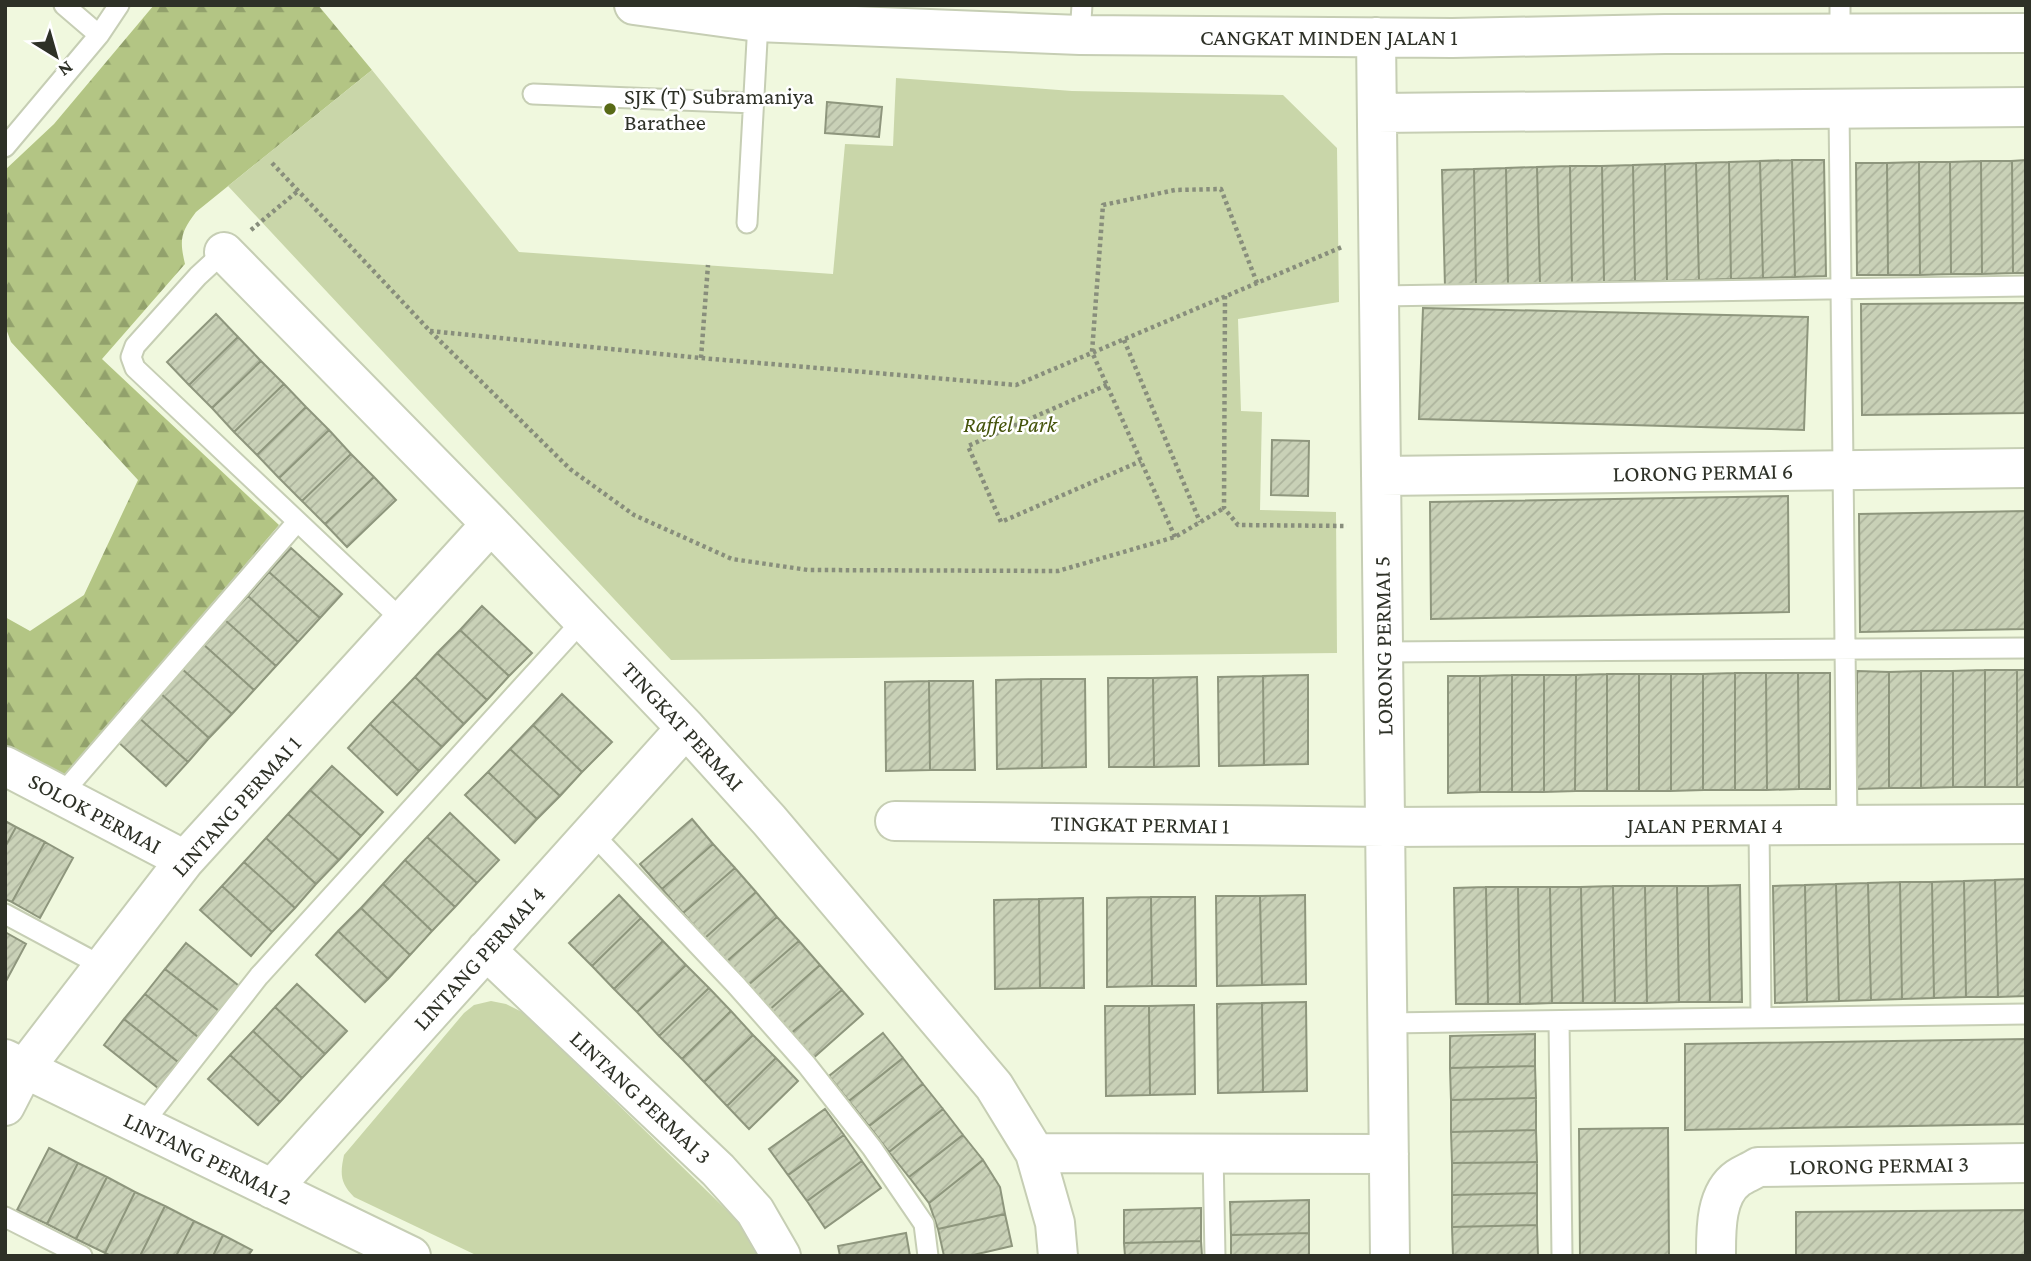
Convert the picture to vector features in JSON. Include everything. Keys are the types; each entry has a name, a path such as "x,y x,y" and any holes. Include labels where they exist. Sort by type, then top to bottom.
{"street":[{"name":"CANGKAT MINDEN JALAN 1","path":"635,5 758,22 1081,20 1376,37 1665,34 1840,20 2026,33"},
{"name":"LORONG PERMAI 5","path":"1376,37 1390,1256"},
{"path":"1377,113 2026,107"},
{"name":"TINGKAT PERMAI","path":"235,243 491,524 686,728 769,820 994,1086 1035,1153 1055,1223 1058,1256"},
{"name":"LORONG PERMAI 6","path":"1381,477 2026,468"},
{"name":"LINTANG PERMAI 1","path":"5,1106 15,1064 102,966 185,860 491,524"},
{"name":"LINTANG PERMAI 4","path":"272,1189 686,728"},
{"name":"SOLOK PERMAI","path":"5,766 185,860"},
{"name":"TINGKAT PERMAI 1","path":"895,821 1385,827"},
{"name":"JALAN PERMAI 4","path":"1385,827 2026,824"},
{"name":"LINTANG PERMAI 3","path":"486,950 718,1170 755,1211 781,1256"},
{"name":"LINTANG PERMAI 2","path":"15,1064 411,1256"},
{"path":"1035,1153 1389,1154"},
{"name":"LORONG PERMAI 3","path":"1716,1256 1716,1223 1723,1200 1736,1180 1758,1167 2026,1163"}],"lane":[{"path":"64,5 99,35"},
{"path":"5,147 99,35 119,5"},
{"path":"747,223 758,22"},
{"path":"533,94 754,103"},
{"path":"1839,109 1847,825"},
{"path":"235,243 198,276 135,346 131,357 135,368 403,621"},
{"path":"1379,296 2026,286"},
{"path":"61,795 297,522"},
{"path":"141,1126 259,976 583,621"},
{"path":"1383,652 2026,648"},
{"path":"1759,825 1761,1017"},
{"path":"591,832 736,985 815,1075 872,1148 924,1224 928,1256"},
{"path":"5,914 102,966"},
{"path":"1388,1023 2026,1014"},
{"path":"1559,1021 1562,1256"},
{"path":"1213,1153 1215,1256"},
{"path":"5,1217 82,1256"}],"path":[{"path":"272,163 430,331 570,469 634,515 732,559 808,570 1058,570 1175,537 1224,508"},
{"path":"1175,537 1092,352 1103,205 1175,190 1221,189 1257,283"},
{"path":"235,243 299,190"},
{"path":"430,331 1016,385 1378,232"},
{"path":"701,358 708,265"},
{"path":"1225,296 1224,508 1238,525 1382,527"},
{"path":"1124,340 1199,522"},
{"path":"1107,385 968,446 1001,522 1141,461"}],"green space":[{"path":"154,5 318,5 372,70 196,212 183,236 185,264 102,359 279,525 61,780 5,750 5,617 30,631 84,595 138,480 11,342 5,326 5,170 54,124"},
{"name":"Raffel Park","path":"372,70 519,252 833,274 845,144 893,146 896,78 1072,91 1283,95 1337,148 1339,302 1238,319 1241,411 1262,412 1260,510 1336,512 1337,653 671,660 228,186"},
{"path":"491,1001 506,1004 524,1013 744,1227 764,1256 478,1256 354,1197 342,1178 344,1155 464,1013 474,1005"}],"building":[{"path":"827,102 882,107 879,137 825,133"},
{"path":"1792,160 1824,160 1826,276 1795,277"},
{"path":"1792,160 1795,277 1763,278 1760,161"},
{"path":"2026,160 2026,273 2013,273 2012,161"},
{"path":"1760,161 1763,278 1731,279 1729,162"},
{"path":"1981,161 2012,161 2013,273 1982,274"},
{"path":"1981,161 1982,274 1951,274 1950,162"},
{"path":"1729,162 1731,279 1699,280 1696,163"},
{"path":"1919,162 1950,162 1951,274 1920,275"},
{"path":"1919,162 1920,275 1888,275 1887,163"},
{"path":"1696,163 1699,280 1667,281 1665,164"},
{"path":"1856,163 1887,163 1888,275 1857,275"},
{"path":"1665,164 1667,281 1635,281 1633,165"},
{"path":"1633,165 1635,281 1604,282 1602,166"},
{"path":"1570,166 1602,166 1604,282 1572,283"},
{"path":"1570,166 1572,283 1540,284 1537,167"},
{"path":"1537,167 1540,284 1508,285 1506,168"},
{"path":"1506,168 1508,285 1476,286 1474,169"},
{"path":"1474,169 1476,286 1445,287 1442,170"},
{"path":"2026,303 2026,413 1862,415 1861,304"},
{"path":"1423,308 1808,317 1804,430 1419,419"},
{"path":"216,314 238,337 189,385 167,362"},
{"path":"238,337 261,361 212,408 189,385"},
{"path":"261,361 284,384 234,432 212,408"},
{"path":"284,384 306,407 257,455 234,432"},
{"path":"306,407 329,430 279,478 257,455"},
{"path":"329,430 351,454 302,501 279,478"},
{"path":"1272,440 1309,441 1308,496 1271,495"},
{"path":"351,454 374,477 325,524 302,501"},
{"path":"374,477 396,500 347,547 325,524"},
{"path":"1788,496 1789,612 1431,619 1430,502"},
{"path":"2026,511 2026,629 1860,632 1859,514"},
{"path":"291,548 342,594 320,618 269,572"},
{"path":"269,572 320,618 298,642 248,596"},
{"path":"248,596 298,642 276,666 225,620"},
{"path":"482,606 532,653 509,676 460,630"},
{"path":"225,620 276,666 254,690 203,644"},
{"path":"460,630 509,676 487,700 437,653"},
{"path":"203,644 254,690 232,714 181,668"},
{"path":"437,653 487,700 464,724 415,677"},
{"path":"181,668 232,714 209,738 159,692"},
{"path":"1985,670 2017,670 2017,787 1985,787"},
{"path":"1985,670 1985,787 1953,787 1953,671"},
{"path":"2017,670 2026,670 2026,787 2017,787"},
{"path":"1857,671 1889,672 1889,788 1857,789"},
{"path":"1921,671 1953,671 1953,787 1921,788"},
{"path":"1921,671 1921,788 1889,788 1889,672"},
{"path":"1735,673 1766,673 1767,790 1735,790"},
{"path":"1735,673 1735,790 1703,790 1703,674"},
{"path":"1766,673 1798,673 1799,789 1767,790"},
{"path":"1798,673 1830,673 1830,789 1799,789"},
{"path":"1607,674 1639,674 1639,791 1607,791"},
{"path":"1607,674 1607,791 1575,791 1576,675"},
{"path":"1639,674 1671,674 1671,791 1639,791"},
{"path":"1671,674 1703,674 1703,790 1671,791"},
{"path":"1308,675 1308,764 1264,765 1263,676"},
{"path":"1512,675 1544,675 1544,792 1512,792"},
{"path":"1512,675 1512,792 1480,792 1480,676"},
{"path":"1544,675 1576,675 1575,791 1544,792"},
{"path":"1263,676 1264,765 1219,766 1218,677"},
{"path":"1448,676 1480,676 1480,792 1448,793"},
{"path":"415,677 464,724 442,747 392,701"},
{"path":"1197,677 1199,766 1154,767 1153,678"},
{"path":"1108,678 1153,678 1154,767 1109,767"},
{"path":"1041,679 1042,768 997,769 996,680"},
{"path":"1041,679 1085,679 1086,767 1042,768"},
{"path":"929,681 973,681 975,770 930,770"},
{"path":"929,681 930,770 886,771 885,682"},
{"path":"159,692 209,738 188,762 137,716"},
{"path":"562,694 612,742 582,772 533,725"},
{"path":"392,701 442,747 419,771 370,724"},
{"path":"137,716 188,762 166,786 116,740"},
{"path":"370,724 419,771 397,795 348,748"},
{"path":"533,725 582,772 560,796 510,749"},
{"path":"510,749 560,796 537,819 488,772"},
{"path":"332,766 383,812 361,836 310,790"},
{"path":"488,772 537,819 515,843 465,795"},
{"path":"310,790 361,836 339,860 288,814"},
{"path":"450,813 499,860 477,883 427,837"},
{"path":"288,814 339,860 316,884 266,838"},
{"path":"692,819 713,844 662,889 640,864"},
{"path":"5,821 16,827 5,847"},
{"path":"16,827 45,842 12,902 5,899 5,847"},
{"path":"427,837 477,883 455,907 405,860"},
{"path":"266,838 316,884 295,908 244,862"},
{"path":"45,842 73,858 40,918 12,902"},
{"path":"713,844 735,868 683,913 662,889"},
{"path":"405,860 455,907 432,931 383,884"},
{"path":"244,862 295,908 272,932 222,886"},
{"path":"735,868 756,892 705,938 683,913"},
{"path":"2026,879 2026,996 1998,997 1995,880"},
{"path":"1995,880 1998,997 1966,997 1964,881"},
{"path":"1964,881 1966,997 1934,998 1932,882"},
{"path":"1900,882 1932,882 1934,998 1902,999"},
{"path":"1900,882 1902,999 1871,1000 1868,883"},
{"path":"1868,883 1871,1000 1839,1001 1836,884"},
{"path":"383,884 432,931 410,955 361,908"},
{"path":"1836,884 1839,1001 1807,1002 1805,885"},
{"path":"1740,885 1742,1002 1710,1002 1708,886"},
{"path":"1805,885 1807,1002 1775,1003 1773,886"},
{"path":"222,886 272,932 251,956 200,910"},
{"path":"1613,886 1645,886 1647,1003 1615,1003"},
{"path":"1613,886 1615,1003 1583,1003 1581,887"},
{"path":"1645,886 1677,886 1679,1002 1647,1003"},
{"path":"1677,886 1708,886 1710,1002 1679,1002"},
{"path":"1486,887 1518,887 1520,1004 1488,1004"},
{"path":"1486,887 1488,1004 1456,1004 1454,888"},
{"path":"1518,887 1550,887 1552,1003 1520,1004"},
{"path":"1550,887 1581,887 1583,1003 1552,1003"},
{"path":"756,892 777,917 726,962 705,938"},
{"path":"619,895 641,918 592,966 569,943"},
{"path":"1305,895 1306,984 1262,985 1260,896"},
{"path":"1216,896 1260,896 1262,985 1217,986"},
{"path":"1151,897 1152,986 1107,987 1107,898"},
{"path":"1151,897 1195,897 1196,986 1152,986"},
{"path":"1083,898 1084,988 1040,988 1039,899"},
{"path":"1039,899 1040,988 995,989 994,900"},
{"path":"361,908 410,955 388,979 338,931"},
{"path":"777,917 799,941 747,986 726,962"},
{"path":"641,918 663,941 614,989 592,966"},
{"path":"338,931 388,979 365,1002 316,955"},
{"path":"5,932 26,944 5,983"},
{"path":"663,941 686,965 637,1012 614,989"},
{"path":"799,941 820,965 768,1011 747,986"},
{"path":"186,943 239,986 219,1011 165,969"},
{"path":"686,965 709,988 659,1036 637,1012"},
{"path":"820,965 842,990 789,1035 768,1011"},
{"path":"165,969 219,1011 198,1037 145,994"},
{"path":"297,984 347,1031 325,1054 275,1007"},
{"path":"709,988 731,1011 682,1059 659,1036"},
{"path":"842,990 863,1014 811,1060 789,1035"},
{"path":"145,994 198,1037 178,1062 124,1019"},
{"path":"1306,1002 1307,1091 1263,1092 1262,1003"},
{"path":"1262,1003 1263,1092 1218,1093 1217,1004"},
{"path":"1194,1005 1195,1094 1150,1095 1149,1006"},
{"path":"1105,1006 1149,1006 1150,1095 1106,1096"},
{"path":"275,1007 325,1054 302,1078 253,1031"},
{"path":"731,1011 753,1035 704,1082 682,1059"},
{"path":"124,1019 178,1062 158,1088 104,1045"},
{"path":"253,1031 302,1078 280,1102 230,1055"},
{"path":"883,1033 903,1058 849,1101 829,1076"},
{"path":"1535,1034 1535,1066 1450,1068 1450,1036"},
{"path":"753,1035 776,1058 727,1106 704,1082"},
{"path":"2026,1039 2026,1124 1685,1130 1685,1044"},
{"path":"230,1055 280,1102 258,1125 208,1079"},
{"path":"776,1058 798,1081 749,1129 727,1106"},
{"path":"903,1058 923,1084 869,1126 849,1101"},
{"path":"1535,1066 1536,1098 1451,1100 1450,1068"},
{"path":"923,1084 943,1109 889,1152 869,1126"},
{"path":"1536,1098 1536,1130 1451,1132 1451,1100"},
{"path":"825,1109 844,1135 788,1175 769,1149"},
{"path":"943,1109 963,1135 909,1177 889,1152"},
{"path":"1668,1128 1669,1256 1580,1256 1579,1129"},
{"path":"1536,1130 1537,1162 1452,1163 1451,1132"},
{"path":"844,1135 862,1161 807,1201 788,1175"},
{"path":"963,1135 983,1160 929,1203 909,1177"},
{"path":"49,1148 78,1163 47,1224 17,1210"},
{"path":"983,1160 1000,1187 1005,1214 938,1229 929,1203"},
{"path":"862,1161 881,1188 825,1228 807,1201"},
{"path":"1537,1162 1537,1193 1452,1195 1452,1163"},
{"path":"78,1163 107,1177 76,1239 47,1224"},
{"path":"107,1177 135,1192 105,1253 76,1239"},
{"path":"135,1192 165,1206 140,1256 111,1256 105,1253"},
{"path":"1537,1193 1537,1225 1452,1227 1452,1195"},
{"path":"1309,1200 1309,1233 1231,1235 1230,1202"},
{"path":"165,1206 194,1221 176,1256 140,1256"},
{"path":"1201,1208 1201,1241 1124,1243 1124,1210"},
{"path":"2026,1210 2026,1256 1796,1256 1796,1212"},
{"path":"1005,1214 1012,1246 969,1256 944,1256 938,1229"},
{"path":"194,1221 223,1235 213,1256 176,1256"},
{"path":"1537,1225 1538,1256 1453,1256 1452,1227"},
{"path":"906,1233 910,1256 840,1256 838,1246"},
{"path":"1309,1233 1309,1256 1231,1256 1231,1235"},
{"path":"223,1235 252,1250 248,1256 213,1256"},
{"path":"1201,1241 1202,1256 1125,1256 1124,1243"}],"place":[{"name":"SJK (T) Subramaniya Barathee","path":"610,109"}]}
